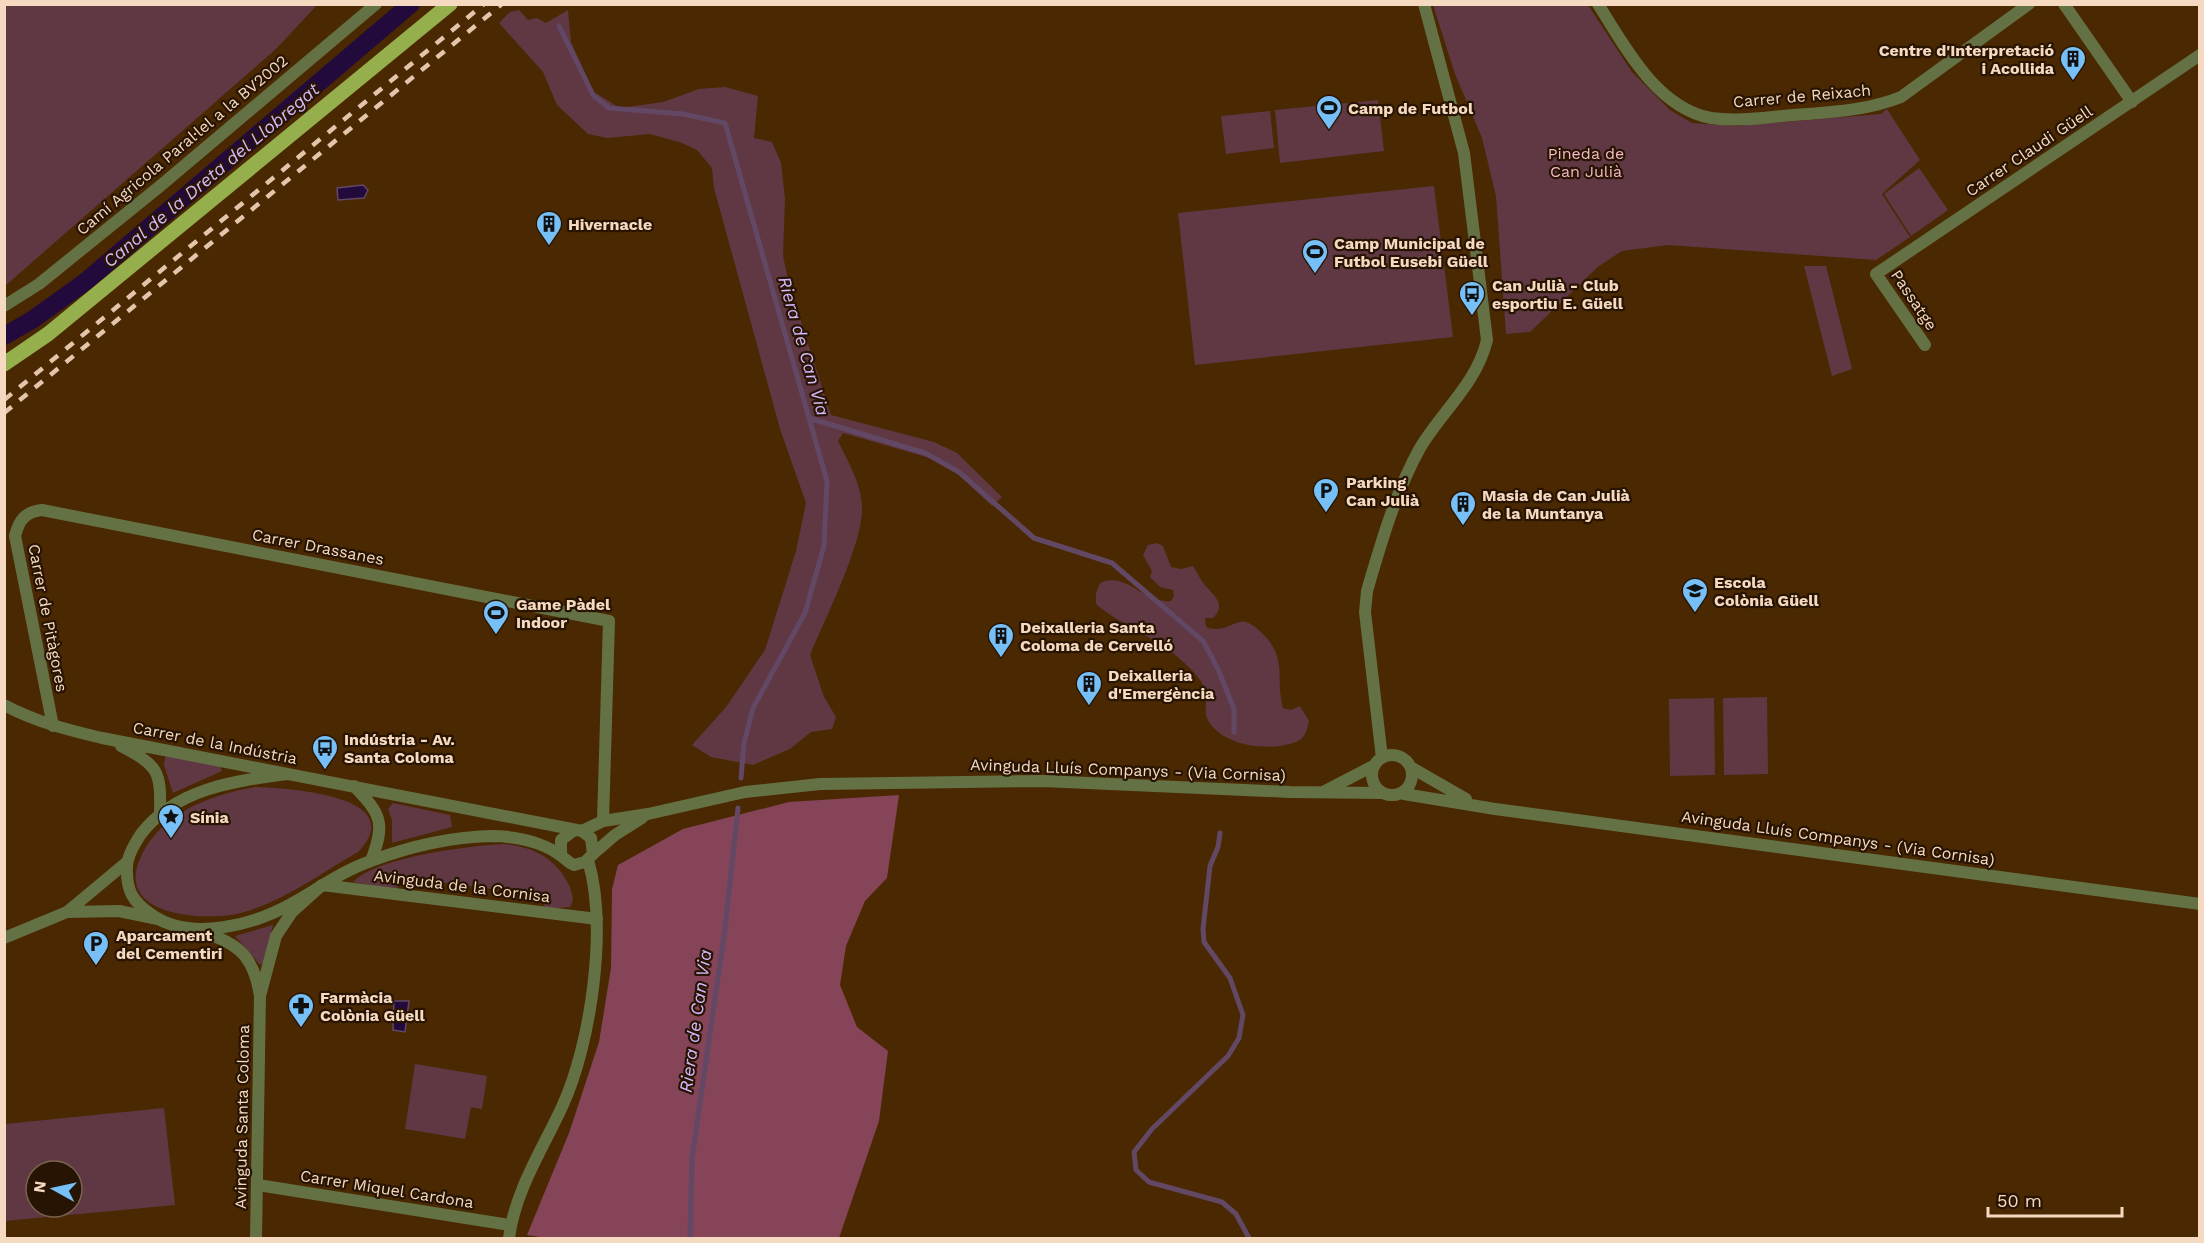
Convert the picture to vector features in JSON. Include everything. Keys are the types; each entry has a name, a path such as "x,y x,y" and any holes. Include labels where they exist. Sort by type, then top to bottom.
{"main road":[{"path":"4,364 48,334 450,4"}],"street":[{"name":"Camí Agricola Paral·lel a la BV2002","path":"4,306 39,284 159,188 376,4"},
{"path":"1322,793 1378,761 1399,756 1412,768 1412,780 1404,794 1395,796 1382,794 1372,777 1378,761 1365,612 1367,591 1409,469 1422,446 1482,361 1487,340 1464,153 1424,4"},
{"name":"Carrer de Reixach","path":"1598,4 1640,68 1674,102 1689,111 1711,118 1744,120 1862,110 1893,100 2029,4"},
{"path":"2064,4 2132,102"},
{"name":"Carrer Claudi Güell","path":"1876,274 2199,55"},
{"name":"Passatge","path":"1876,274 1925,345"},
{"name":"Carrer Drassanes","path":"23,518 31,512 42,510 609,621 603,821"},
{"name":"Carrer de Pitàgores","path":"23,518 15,536 17,550 53,726"},
{"path":"4,705 25,717 106,738 140,756 156,769 161,787 160,814"},
{"name":"Carrer de la Indústria","path":"106,738 577,831"},
{"name":"Avinguda Lluís Companys - (Via Cornisa)","path":"1412,768 1472,803"},
{"path":"158,919 130,897 126,880 127,862 137,840 160,814 189,796 212,787 239,780 288,774"},
{"name":"Avinguda Lluís Companys - (Via Cornisa)","path":"577,831 603,821 648,814 754,790 855,782 1043,781 1382,794"},
{"path":"353,786 374,807 380,822 380,838 371,861"},
{"name":"Avinguda Lluís Companys - (Via Cornisa)","path":"1404,794 1472,803 1495,809 2199,904"},
{"name":"Avinguda Lluís Companys - (Via Cornisa)","path":"590,857 615,835 648,814"},
{"path":"509,1239 510,1225 519,1198 573,1082 586,1025 596,954 597,919 590,857 591,838 577,831 561,840 561,855"},
{"path":"195,929 230,926 255,919 290,905 322,885 371,861 439,842 492,836 534,842 561,855 574,865 590,857"},
{"path":"4,938 67,912 127,862"},
{"name":"Avinguda de la Cornisa","path":"322,885 597,919"},
{"name":"Avinguda Santa Coloma","path":"260,996 276,936 292,912 322,885"},
{"name":"Avinguda Santa Coloma","path":"67,912 119,911 195,929 226,940 242,953 256,972 260,996 256,1239"},
{"name":"Carrer Miquel Cardona","path":"258,1185 510,1225"}],"green space":[{"path":"5,4 317,5 276,49 5,286"},
{"name":"Pineda de Can Julià","path":"1433,5 1588,5 1632,72 1670,110 1692,123 1735,126 1881,114 1887,109 1920,160 1882,194 1910,237 1876,260 1668,245 1622,251 1599,266 1530,332 1506,334 1496,196 1482,138 1455,74"},
{"path":"519,10 528,20 537,18 546,23 568,10 571,42 594,92 620,108 663,102 699,89 725,87 758,96 754,138 772,142 781,163 785,199 783,256 789,284 831,415 934,442 957,453 1002,497 992,506 959,475 930,458 843,433 838,441 860,492 862,511 860,526 849,563 810,655 824,697 836,717 832,729 811,732 790,749 753,765 711,757 692,745 726,707 765,650 796,551 806,503 780,429 714,188 712,168 697,150 650,134 607,138 588,134 557,105 543,72 499,23 510,12"},
{"name":"Camp de Futbol","path":"1378,100 1384,151 1280,163 1275,110"},
{"path":"1270,111 1274,148 1226,154 1221,116"},
{"path":"1919,168 1948,210 1911,236 1884,194"},
{"name":"Camp Municipal de Futbol Eusebi Güell","path":"1434,186 1453,337 1195,365 1178,213"},
{"path":"1804,266 1826,266 1852,369 1832,376"},
{"path":"1157,543 1163,546 1171,567 1181,569 1193,566 1218,600 1217,613 1213,618 1205,618 1206,627 1219,629 1238,622 1246,622 1259,630 1270,642 1278,660 1283,708 1291,710 1300,706 1309,721 1301,739 1288,744 1265,747 1252,746 1229,739 1212,726 1207,718 1205,691 1193,671 1171,651 1116,619 1096,604 1096,593 1100,583 1110,580 1127,584 1152,598 1171,601 1174,596 1173,590 1160,587 1150,577 1152,571 1143,555 1148,545"},
{"path":"1767,697 1768,774 1724,775 1723,698"},
{"path":"1714,698 1715,775 1670,776 1669,699"},
{"path":"165,757 220,766 222,771 173,793 164,765"},
{"path":"255,787 315,793 338,798 357,807 369,818 370,833 358,852 272,902 241,913 209,916 171,912 154,905 142,896 136,882 138,864 146,847 157,832 170,820 202,802"},
{"path":"393,803 450,815 452,827 392,843 392,820 388,809"},
{"path":"503,844 524,847 542,855 557,867 571,891 573,899 570,907 544,909 546,896 400,877 397,890 353,882 365,873 382,866 424,854"},
{"path":"273,925 264,963 260,965 235,936"},
{"path":"415,1064 487,1076 482,1109 471,1107 465,1139 405,1129"},
{"path":"164,1108 175,1205 84,1214 84,1159 24,1159 24,1219 26,1219 5,1221 5,1124"}],"shaded area":[{"path":"363,185 368,190 364,198 338,200 337,188"},
{"path":"899,795 887,878 865,901 846,946 840,985 857,1027 888,1051 879,1121 839,1238 546,1238 527,1235 569,1133 599,1042 611,968 612,889 618,865 683,829 789,802"},
{"path":"394,1001 409,1001 405,1032 393,1030"}],"waterway":[{"name":"Canal de la Dreta del Llobregat","path":"4,336 32,320 85,282 411,4"},
{"name":"Riera de Can Via","path":"559,26 593,95 609,108 683,114 725,123 827,481 824,546 805,613 753,708 744,743 741,778"},
{"path":"809,418 925,453 959,472 1034,538 1112,563 1203,641 1218,669 1234,709 1234,732"},
{"name":"Riera de Can Via","path":"690,1238 692,1158 725,929 738,808"},
{"path":"1220,833 1218,847 1210,866 1203,929 1204,942 1230,978 1243,1015 1239,1038 1228,1056 1152,1129 1134,1152 1136,1170 1149,1182 1222,1202 1236,1214 1249,1238"}],"railway":[{"path":"4,400 484,4"},
{"path":"4,413 502,4"}],"place":[{"name":"Centre d'Interpretació i Acollida","path":"2073,82"},
{"name":"Camp de Futbol","path":"1329,131"},
{"name":"Hivernacle","path":"549,247"},
{"name":"Camp Municipal de Futbol Eusebi Güell","path":"1315,275"},
{"name":"Can Julià - Club esportiu E. Güell","path":"1472,317"},
{"name":"Parking Can Julià","path":"1326,514"},
{"name":"Masia de Can Julià de la Muntanya","path":"1463,527"},
{"name":"Escola Colònia Güell","path":"1695,614"},
{"name":"Game Pàdel Indoor","path":"496,636"},
{"name":"Deixalleria Santa Coloma de Cervelló","path":"1001,659"},
{"name":"Deixalleria d'Emergència","path":"1089,707"},
{"name":"Indústria - Av. Santa Coloma","path":"325,771"},
{"name":"Sínia","path":"171,840"},
{"name":"Aparcament del Cementiri","path":"96,967"},
{"name":"Farmàcia Colònia Güell","path":"301,1029"}]}
